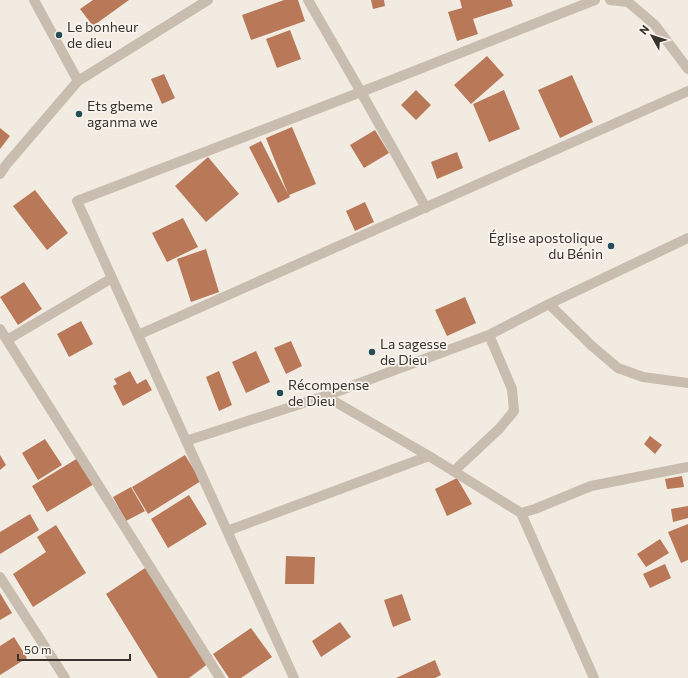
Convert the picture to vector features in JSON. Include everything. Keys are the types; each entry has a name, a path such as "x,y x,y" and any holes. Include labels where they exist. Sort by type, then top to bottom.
{"street":[{"path":"34,0 78,81"},
{"path":"0,174 11,159 78,81 208,0"},
{"path":"308,0 426,208"},
{"path":"294,678 77,201 595,0"},
{"path":"610,0 628,2 655,25 688,69"},
{"path":"138,335 688,91"},
{"path":"186,441 325,396 489,335 549,304 688,238"},
{"path":"7,340 112,278"},
{"path":"549,304 592,346 618,368 643,377 688,383"},
{"path":"0,329 220,678"},
{"path":"454,471 499,429 514,411 512,389 489,335"},
{"path":"325,396 429,456 521,513 594,678"},
{"path":"227,531 429,456"},
{"path":"521,513 535,509 591,486 688,467"},
{"path":"0,577 65,678"}],"building":[{"path":"93,0 129,0 93,26 80,9"},
{"path":"284,0 298,0 305,21 251,40 242,15"},
{"path":"371,0 384,0 385,6 373,9"},
{"path":"460,0 511,0 513,6 473,19 478,34 457,41 448,12 462,8"},
{"path":"290,30 301,59 277,68 266,39"},
{"path":"487,56 504,75 471,104 454,85"},
{"path":"164,74 175,98 162,104 151,79"},
{"path":"572,75 593,122 560,138 538,90"},
{"path":"416,90 431,105 416,120 401,105"},
{"path":"504,90 520,129 489,142 473,104"},
{"path":"292,127 316,184 289,195 290,197 278,203 249,147 261,141 288,194 266,138"},
{"path":"0,128 10,136 0,149"},
{"path":"375,130 389,153 364,168 350,145"},
{"path":"457,152 463,168 437,179 431,162"},
{"path":"208,157 239,194 206,222 175,186"},
{"path":"35,190 68,233 47,250 13,206"},
{"path":"365,202 374,222 355,231 346,211"},
{"path":"183,218 198,247 167,262 152,233"},
{"path":"206,249 219,292 191,302 177,259"},
{"path":"24,282 42,309 18,325 0,297"},
{"path":"465,297 476,323 447,336 435,310"},
{"path":"81,321 93,344 69,357 57,334"},
{"path":"291,341 302,366 286,374 274,348"},
{"path":"256,351 270,382 246,393 232,362"},
{"path":"130,371 137,384 146,379 152,390 123,406 113,386 117,384 114,379"},
{"path":"219,371 232,405 219,411 206,377"},
{"path":"650,436 662,445 655,454 644,444"},
{"path":"45,439 62,465 38,480 22,453"},
{"path":"0,455 6,465 0,470"},
{"path":"185,455 201,481 148,514 132,487"},
{"path":"78,458 94,484 47,512 32,486"},
{"path":"682,476 684,487 667,489 665,479"},
{"path":"457,478 472,504 447,516 435,489"},
{"path":"131,487 145,511 126,521 113,497"},
{"path":"189,495 207,524 168,548 151,519"},
{"path":"688,506 688,518 673,522 671,509"},
{"path":"30,514 39,530 0,554 0,532"},
{"path":"688,524 688,560 681,563 668,532"},
{"path":"56,525 86,573 33,607 13,574 46,552 37,537"},
{"path":"660,539 669,553 646,567 637,554"},
{"path":"286,556 315,557 314,584 285,584"},
{"path":"665,564 671,578 650,588 643,574"},
{"path":"148,566 209,663 189,678 158,678 106,594"},
{"path":"0,593 12,613 0,620"},
{"path":"402,594 411,620 393,627 384,600"},
{"path":"340,622 351,637 321,657 312,641"},
{"path":"251,628 272,657 241,678 229,678 213,654"},
{"path":"14,637 27,658 0,675 0,646"},
{"path":"435,660 441,675 435,678 396,678"}],"place":[{"name":"Le bonheur de dieu","path":"59,35"},
{"name":"Ets gbeme aganma we","path":"79,114"},
{"name":"Église apostolique du Bénin","path":"611,246"},
{"name":"La sagesse de Dieu","path":"372,352"},
{"name":"Récompense de Dieu","path":"280,393"}]}
